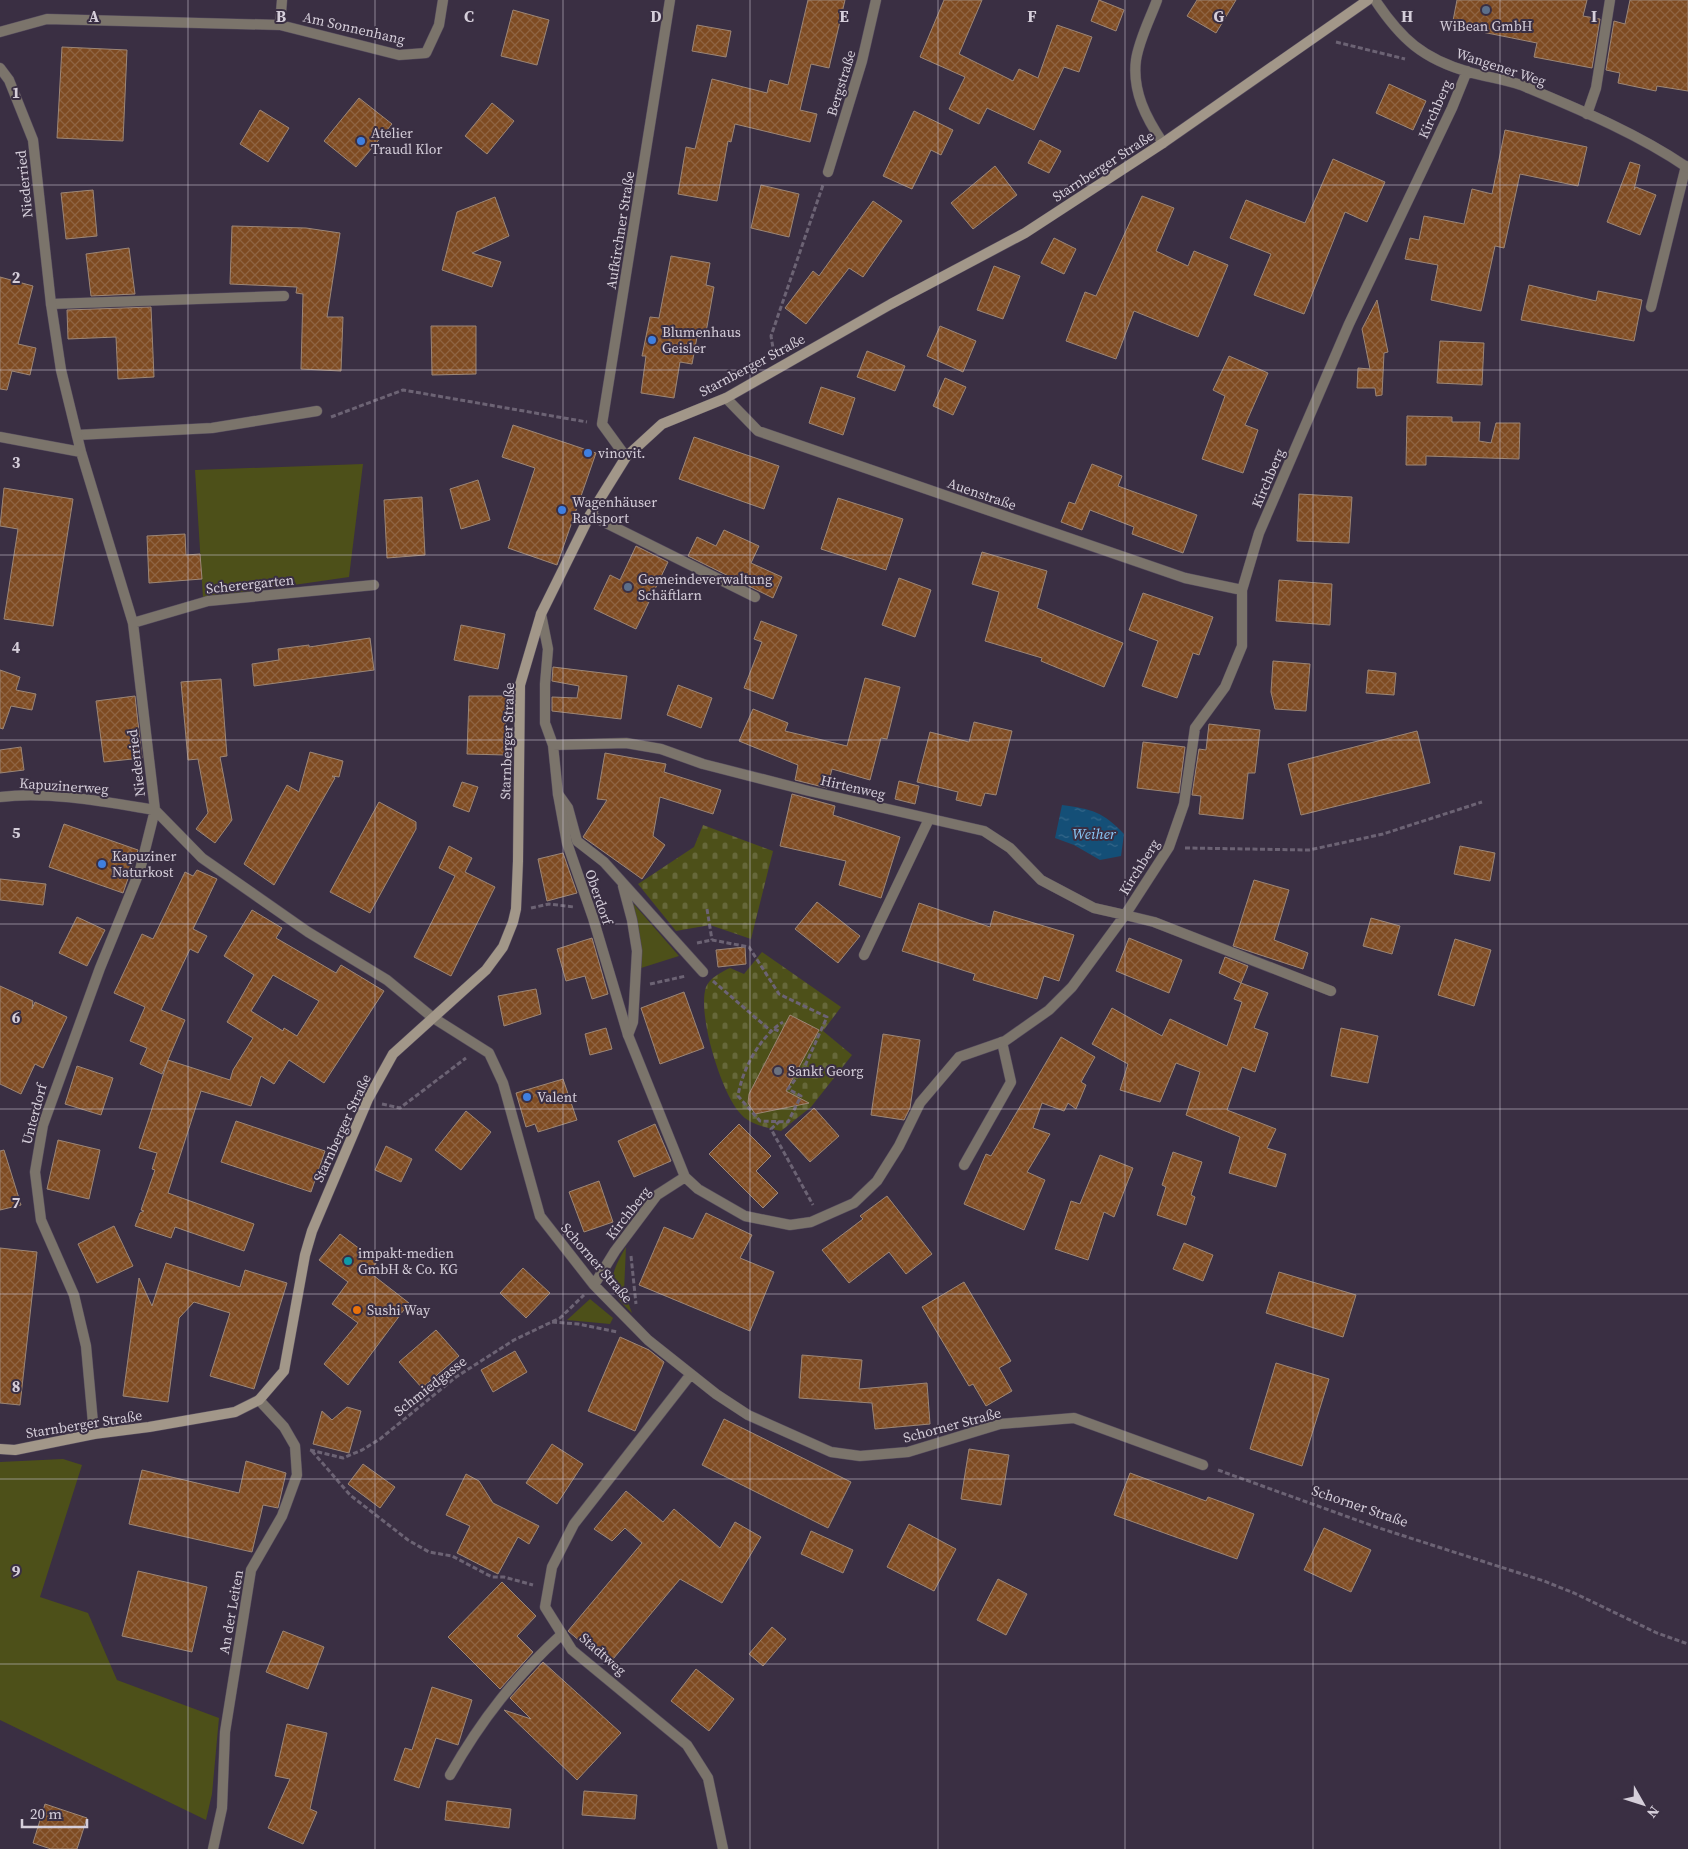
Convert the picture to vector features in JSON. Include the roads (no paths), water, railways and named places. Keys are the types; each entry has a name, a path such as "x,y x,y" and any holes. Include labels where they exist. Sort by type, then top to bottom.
{"main road":[{"name":"Starnberger Straße","path":"0,1449 14,1450 94,1434 235,1412 259,1400 284,1371 312,1231 368,1099 393,1054 486,970 503,947 516,909 520,685 540,614 590,515 626,457 662,424 726,398 891,304 1025,233 1163,143 1368,0"}],"street":[{"path":"0,32 47,19 280,25 282,0"},
{"name":"Am Sonnenhang","path":"280,25 399,55 426,53 439,25 443,0"},
{"name":"Aufkirchner Straße","path":"626,457 602,424 670,0"},
{"name":"Bergstraße","path":"828,172 862,61 876,0"},
{"path":"1157,0 1136,59 1137,89 1147,119 1163,143"},
{"name":"Wangener Weg","path":"1375,0 1392,24 1412,46 1435,60 1467,71 1518,84 1624,131 1687,167"},
{"path":"1587,114 1596,88 1610,0"},
{"name":"Niederried","path":"0,68 9,80 33,140 51,304 61,370 81,452 133,623 156,810 202,858 308,932 387,980 432,1017"},
{"name":"Kirchberg","path":"594,1285 615,1251 657,1195 685,1177 698,1189 744,1216 790,1225 820,1219 854,1203 877,1181 899,1146 920,1103 959,1057 1002,1042 1049,1010 1072,987 1125,915 1169,847 1184,804 1195,728 1225,687 1242,646 1242,590 1259,533 1349,324 1467,71"},
{"path":"1651,307 1687,167"},
{"path":"51,304 284,296"},
{"name":"Auenstraße","path":"726,398 758,431 1185,578 1242,590"},
{"path":"77,435 212,428 317,411"},
{"path":"0,437 81,452"},
{"path":"590,515 754,598"},
{"name":"Scherergarten","path":"133,623 208,601 374,585"},
{"name":"Oberdorf","path":"540,614 548,649 545,684 545,724 553,745 566,843 593,918 628,1035 685,1177"},
{"name":"Hirtenweg","path":"553,745 626,743 661,749 703,764 984,831 1010,848 1041,880 1094,908 1154,922 1331,991"},
{"path":"558,794 568,808 576,841 604,862 623,885 653,914 703,972"},
{"name":"Kapuzinerweg","path":"0,797 19,795 60,798 156,810"},
{"name":"Unterdorf","path":"94,1434 86,1346 74,1294 42,1220 34,1172 46,1116 96,977 140,870 156,810"},
{"path":"864,955 929,819"},
{"path":"623,885 632,920 637,951 633,1022 628,1035"},
{"name":"Schorner Straße","path":"432,1017 489,1053 503,1083 540,1216 594,1285 648,1340 748,1415 831,1452 860,1456 908,1452 1000,1424 1074,1418 1203,1465"},
{"path":"964,1165 1011,1082 1002,1042"},
{"name":"Stadtweg","path":"691,1374 574,1524 552,1567 545,1608 572,1650 687,1745 708,1778 724,1849"},
{"name":"An der Leiten","path":"214,1849 222,1808 226,1732 251,1570 282,1516 297,1475 295,1446 284,1427 259,1400"},
{"path":"450,1775 488,1713 528,1665 562,1634"}],"water":[{"name":"Weiher","path":"1062,805 1089,810 1103,816 1117,827 1124,834 1121,856 1100,860 1074,845 1055,838"}],"place":[{"name":"WiBean GmbH","path":"1486,10"},
{"name":"Atelier Traudl Klor","path":"361,141"},
{"name":"Blumenhaus Geisler","path":"652,340"},
{"name":"vinovit.","path":"588,453"},
{"name":"Wagenhäuser Radsport","path":"562,510"},
{"name":"Gemeindeverwaltung Schäftlarn","path":"628,587"},
{"name":"Kapuziner Naturkost","path":"102,864"},
{"name":"Sankt Georg","path":"778,1071"},
{"name":"Valent","path":"527,1097"},
{"name":"impakt-medien GmbH & Co. KG","path":"348,1261"},
{"name":"Sushi Way","path":"357,1310"}]}
